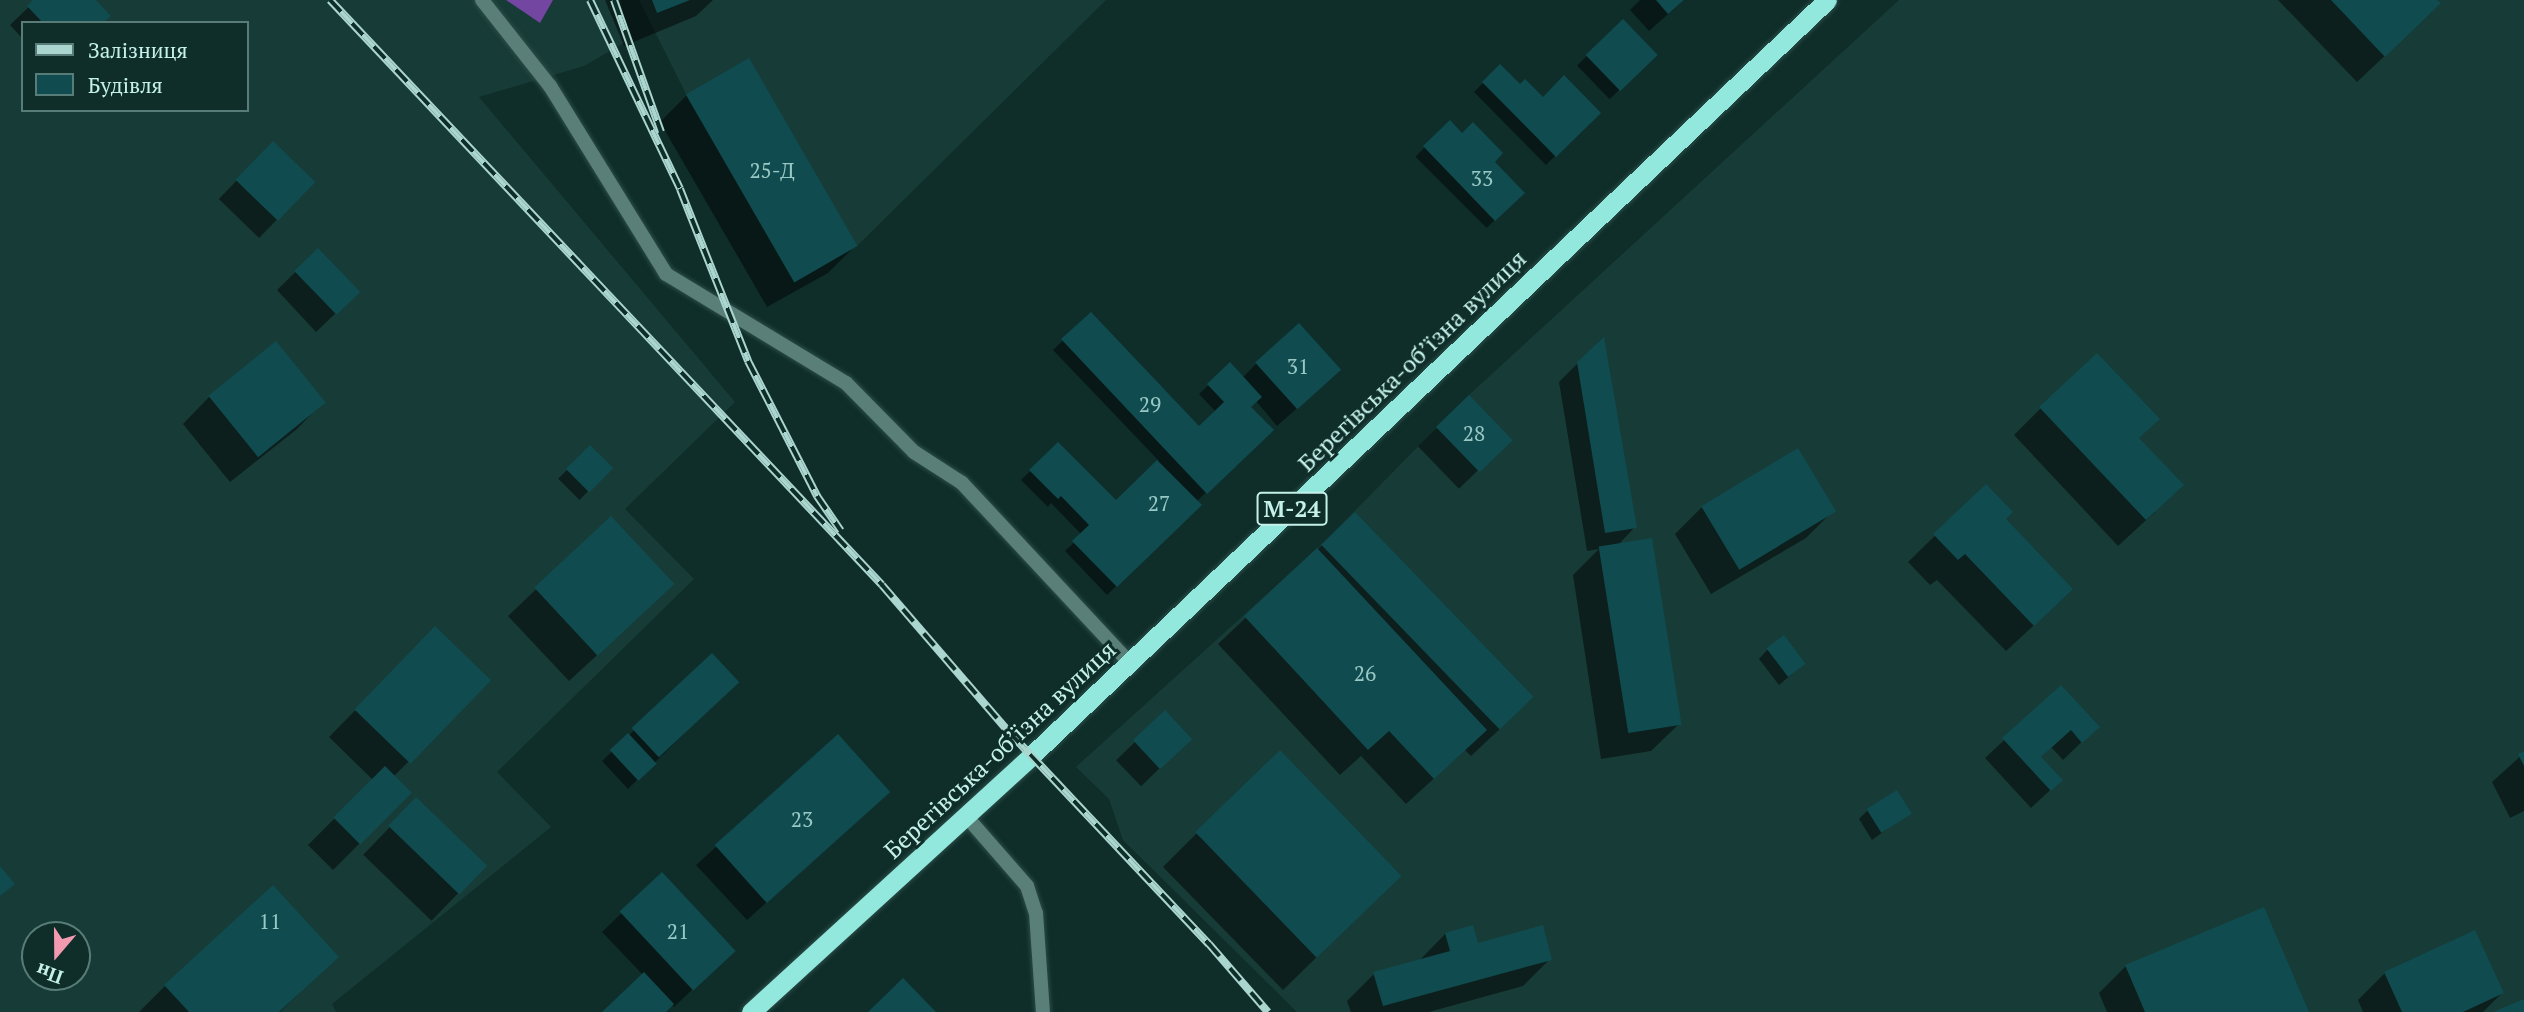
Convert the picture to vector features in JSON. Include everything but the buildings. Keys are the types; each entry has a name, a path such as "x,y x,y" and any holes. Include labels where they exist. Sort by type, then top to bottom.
{"highway":[{"name":"Берегівська-обʼїзна вулиця","path":"751,1012 1130,663 1827,0"}],"lane":[{"path":"482,0 550,86 666,274 846,383 914,452 961,483 1130,663"},
{"path":"966,816 1027,886 1036,913 1043,1012"}],"shaded area":[{"path":"0,0 621,0 627,41 584,66 479,97 735,402 625,509 694,579 497,772 551,827 332,1004 336,1012 0,1012"},
{"path":"506,0 553,0 540,23"},
{"path":"639,0 1106,0 857,246 795,282 686,94"},
{"path":"1899,0 2524,0 2524,1012 1297,1012 1123,840 1109,799 1076,767 1321,545 1469,395"}],"railway":[{"path":"330,0 882,585 1008,731 1209,944 1268,1012"},
{"path":"590,0 680,189 748,361 817,496 841,531"},
{"path":"614,0 661,132"}]}
